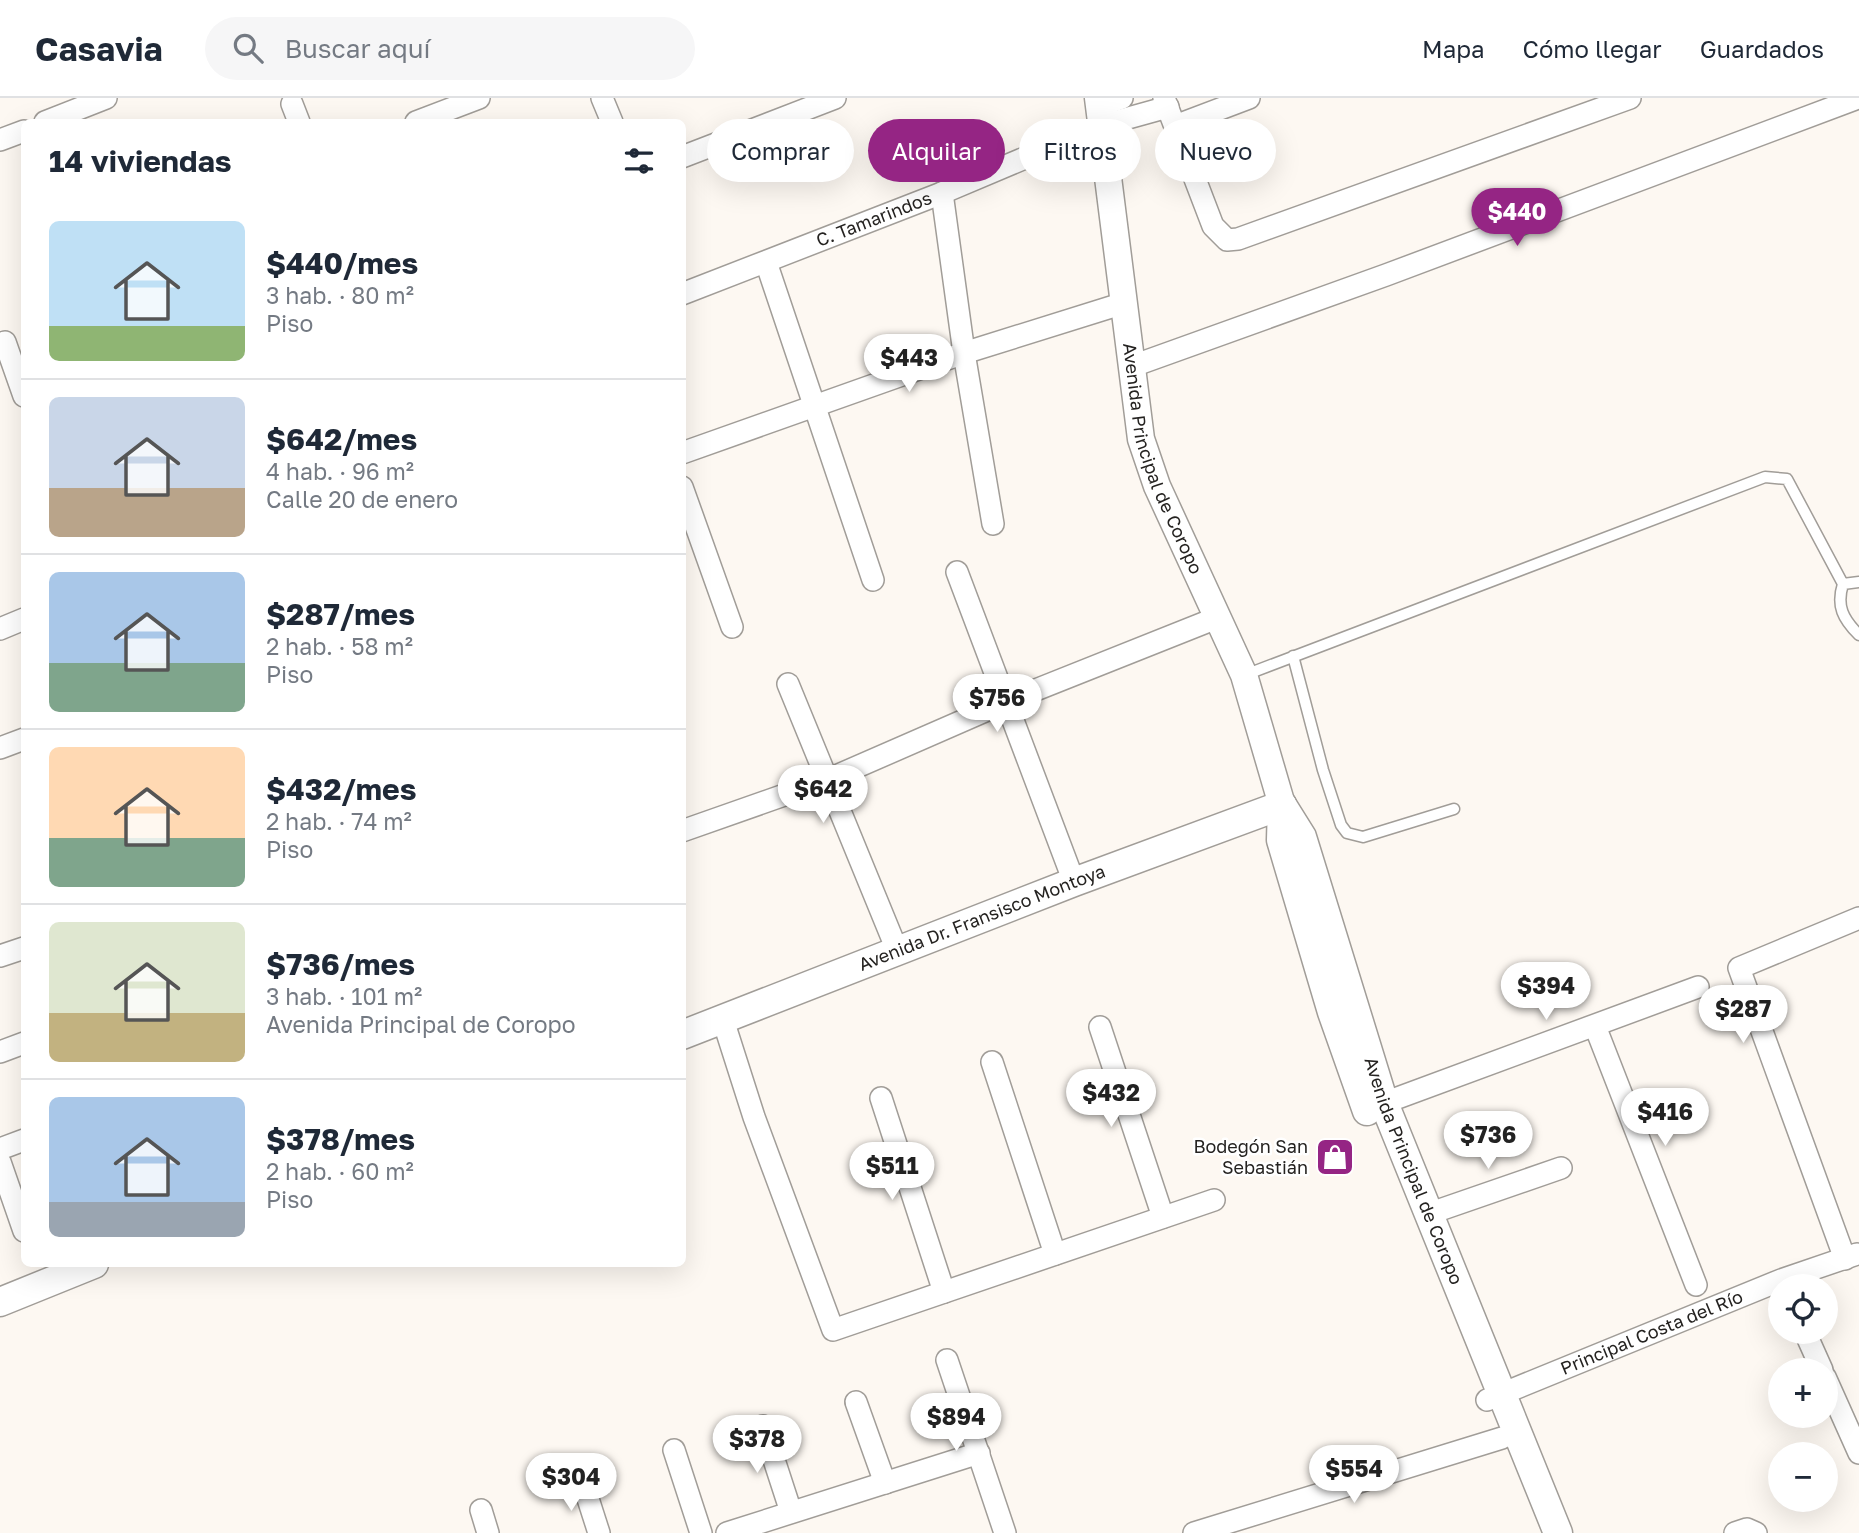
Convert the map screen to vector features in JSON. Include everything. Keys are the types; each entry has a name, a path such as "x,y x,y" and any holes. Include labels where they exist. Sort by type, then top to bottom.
{"main road":[{"name":"Avenida Dr. Fransisco Montoya","path":"686,1034 1074,881 1282,805"},
{"name":"Avenida Principal de Coropo","path":"1282,805 1302,837 1384,1103 1428,1214 1494,1398 1502,1438 1539,1533"},
{"name":"Avenida Principal de Coropo","path":"1282,805 1282,840 1332,1012 1369,1119 1494,1398 1558,1533"},
{"path":"0,1301 61,1269"}],"street":[{"path":"53,119 106,98"},
{"path":"424,119 479,98"},
{"path":"602,98 611,119"},
{"path":"686,155 835,98"},
{"name":"C. Tamarindos","path":"686,292 942,193 1105,107 1169,110 1249,98"},
{"path":"1169,110 1213,226 1221,237 1238,239 1630,98"},
{"path":"1130,367 1311,303 1858,98"},
{"name":"Avenida Principal de Coropo","path":"1105,107 1130,367 1141,439 1157,486 1244,675 1282,805"},
{"path":"0,140 21,132"},
{"path":"942,193 964,353 993,524"},
{"path":"766,262 873,580"},
{"path":"686,452 813,404 1124,303"},
{"path":"10,340 21,384"},
{"path":"686,498 732,627"},
{"path":"957,572 1074,881"},
{"path":"686,830 827,780 1008,701 1219,617"},
{"path":"0,629 21,620"},
{"path":"788,684 897,950"},
{"path":"0,748 21,740"},
{"path":"1852,1256 1738,968 1857,927"},
{"path":"0,956 21,949"},
{"path":"1384,1103 1698,987"},
{"path":"723,1020 754,1117 833,1330 1214,1200"},
{"path":"1100,1027 1163,1217"},
{"path":"1595,1027 1696,1285"},
{"path":"0,1052 21,1044"},
{"path":"992,1062 1055,1254"},
{"path":"881,1098 944,1292"},
{"path":"0,1149 21,1141"},
{"path":"0,1163 21,1222"},
{"path":"1428,1214 1561,1168"},
{"name":"Principal Costa del Río","path":"1806,1274 1852,1256"},
{"name":"Principal Costa del Río","path":"1494,1398 1768,1289"},
{"path":"947,1360 1004,1533"},
{"path":"856,1402 885,1483"},
{"path":"1838,1406 1859,1453"},
{"path":"763,1426 791,1512"},
{"path":"1194,1533 1502,1438"},
{"path":"674,1450 701,1533"},
{"path":"727,1533 979,1453"},
{"path":"582,1480 599,1533"},
{"path":"481,1510 488,1533"},
{"path":"1735,1533 1747,1529 1756,1533"}],"lane":[{"path":"1244,675 1765,477 1787,479 1843,584 1839,606 1847,622 1859,635"},
{"path":"1843,584 1859,582"},
{"path":"1293,656 1323,770 1340,825 1347,833 1363,837 1454,809"}],"place":[{"name":"Bodegón San Sebastián","path":"1335,1157"}]}
